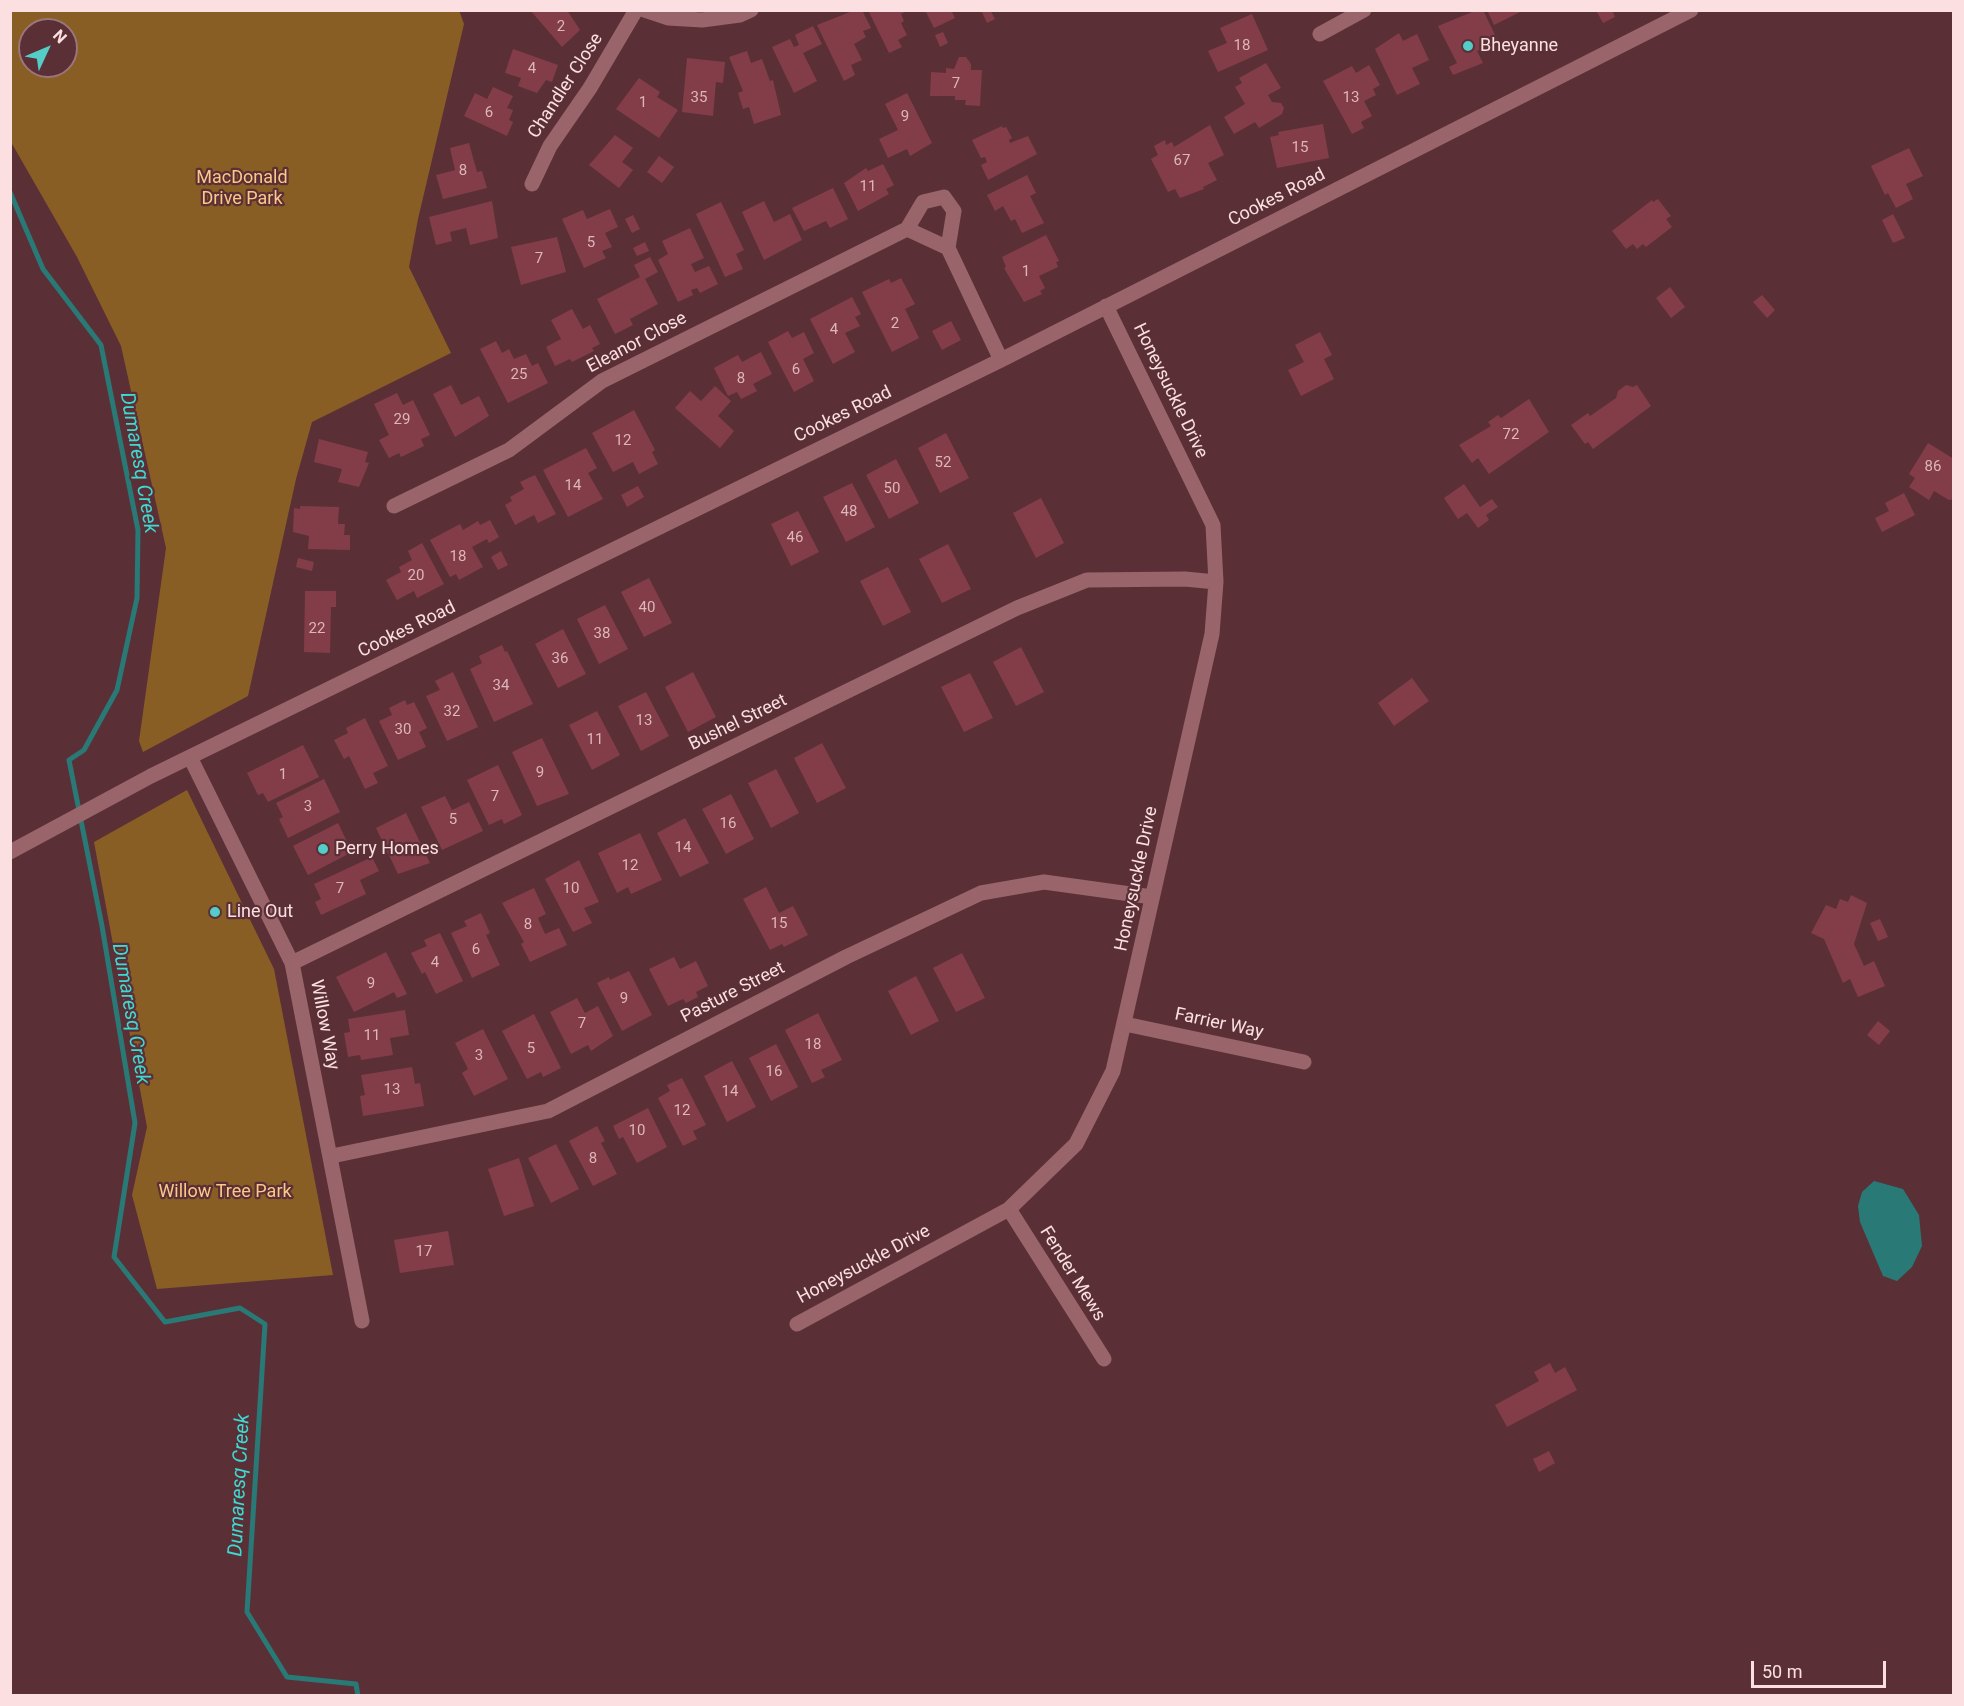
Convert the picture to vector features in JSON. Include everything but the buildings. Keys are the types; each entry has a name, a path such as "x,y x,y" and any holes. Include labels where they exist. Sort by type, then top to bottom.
{"street":[{"name":"Chandler Close","path":"532,184 550,146 590,88 636,10"},
{"path":"644,10 668,18 702,20 751,10"},
{"path":"1320,33 1364,10"},
{"name":"Cookes Road","path":"10,852 190,757 1001,360 1690,10"},
{"path":"948,248 907,229 923,202 944,197 954,211 948,248 1001,360"},
{"name":"Eleanor Close","path":"394,506 509,450 602,381 907,229"},
{"name":"Honeysuckle Drive","path":"797,1324 1009,1209 1076,1144 1113,1071 1212,634 1216,582 1213,525 1106,306"},
{"name":"Bushel Street","path":"292,963 1037,600 1087,580 1185,579 1216,582"},
{"name":"Willow Way","path":"190,757 292,963 332,1156 362,1321"},
{"name":"Pasture Street","path":"332,1156 548,1111 846,957 981,893 1044,882 1152,897"},
{"name":"Farrier Way","path":"1125,1024 1304,1062"},
{"name":"Fender Mews","path":"1009,1209 1104,1359"}],"green space":[{"name":"MacDonald Drive Park","path":"459,10 464,24 418,219 409,267 451,353 312,422 296,479 248,696 143,752 139,741 166,548 121,346 77,257 11,142 11,11"},
{"name":"Willow Tree Park","path":"187,790 274,969 333,1275 157,1289 132,1195 147,1127 94,842"}],"water":[{"path":"1874,1181 1903,1189 1919,1215 1922,1246 1912,1267 1897,1281 1883,1276 1860,1222 1858,1206 1862,1192"}],"waterway":[{"name":"Dumaresq Creek","path":"10,192 43,269 101,345 138,530 137,598 117,690 84,750 69,760 102,926 135,1123 114,1257 165,1322 240,1308 265,1324 247,1612 287,1677 356,1684 358,1696"}],"place":[{"name":"Bheyanne","path":"1468,46"},
{"name":"Perry Homes","path":"323,849"},
{"name":"Line Out","path":"215,912"}]}
